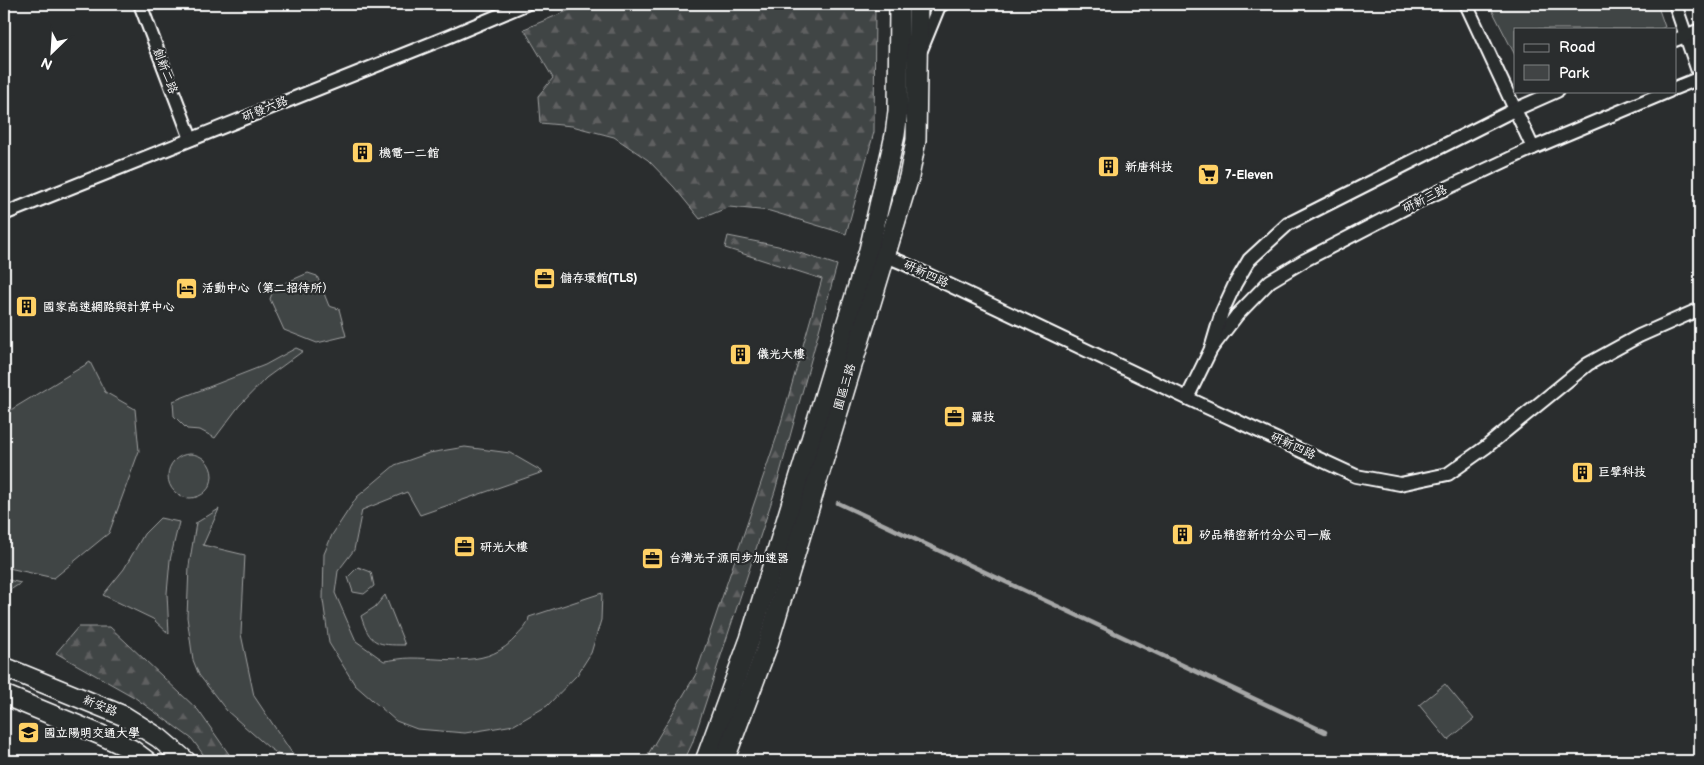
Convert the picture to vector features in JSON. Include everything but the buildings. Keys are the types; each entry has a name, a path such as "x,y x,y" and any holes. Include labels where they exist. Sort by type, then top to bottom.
{"street":[{"name":"創新二路","path":"140,4 191,139"},
{"name":"研發六路","path":"4,214 526,4"},
{"name":"園區三路","path":"724,761 767,647 877,253 898,112 899,4"},
{"name":"園區三路","path":"705,761 750,640 877,253 909,177 916,140 918,4"},
{"path":"918,57 939,6 943,4"},
{"path":"1466,4 1533,148"},
{"path":"1675,4 1681,38 1700,78 1676,88"},
{"path":"1681,38 1700,30"},
{"name":"研新三路","path":"1187,398 1211,349 1222,312 1235,284 1249,260 1288,224 1514,110 1555,92"},
{"name":"研新三路","path":"1211,349 1237,315 1270,281 1305,260 1417,202 1533,148 1666,92"},
{"name":"研新四路","path":"877,253 1356,476 1400,484 1448,474 1588,364 1639,336 1700,310"},
{"name":"新安路","path":"4,667 124,716 159,738 186,761"},
{"path":"4,695 108,738 131,749 147,761"}],"green space":[{"path":"584,4 875,4 874,132 846,234 770,211 729,207 700,219 674,187 648,160 614,137 572,126 540,123 538,96 553,78 524,29"},
{"path":"1489,4 1657,4 1665,27 1514,28 1514,53"},
{"path":"728,236 778,246 837,265 775,491 692,744 684,761 644,761 696,674 778,433 822,279 725,248"},
{"path":"308,273 317,276 329,306 339,309 346,336 317,343 284,330 270,299 274,288"},
{"path":"296,348 303,351 266,378 239,406 215,438 200,430 187,429 174,416 173,401 265,365"},
{"path":"90,362 105,392 135,409 139,451 109,533 54,578 4,567 4,414"},
{"path":"465,447 510,453 543,472 420,515 407,492 362,510 354,550 338,571 335,593 356,641 384,661 411,658 468,659 494,653 506,646 525,627 529,617 602,593 601,620 591,653 577,675 547,706 514,725 465,733 417,729 396,721 355,685 329,643 323,600 324,554 332,535 357,497 395,465 429,453"},
{"path":"194,454 206,460 211,467 211,485 206,492 199,497 186,498 178,495 171,488 168,472 171,464 178,457"},
{"path":"219,509 203,545 245,555 241,634 254,696 292,753 303,761 288,761 268,747 227,711 199,675 193,660 187,617 189,566 196,523"},
{"path":"160,518 179,522 170,560 167,593 169,634 153,619 103,595 124,569 144,534"},
{"path":"358,567 371,572 374,586 364,594 353,592 348,577"},
{"path":"4,579 21,583 4,594"},
{"path":"385,595 405,645 388,645 376,641 371,638 364,626 361,616 375,607"},
{"path":"78,627 110,627 198,710 231,757 237,761 208,761 192,739 134,697 56,653"},
{"path":"1445,684 1474,719 1448,740 1419,705"}],"waterway":[{"path":"838,503 1325,732"}],"place":[{"name":"機電一二館","path":"363,153"},
{"name":"新唐科技","path":"1109,167"},
{"name":"7-Eleven","path":"1209,175"},
{"name":"儲存環館(TLS)","path":"544,278"},
{"name":"活動中心（第二招待所）","path":"186,288"},
{"name":"國家高速網路與計算中心","path":"27,307"},
{"name":"儀光大樓","path":"741,354"},
{"name":"羅技","path":"955,417"},
{"name":"巨擘科技","path":"1582,472"},
{"name":"矽品精密新竹分公司一廠","path":"1183,535"},
{"name":"研光大樓","path":"464,547"},
{"name":"台灣光子源同步加速器","path":"653,558"},
{"name":"國立陽明交通大學","path":"28,733"}]}
